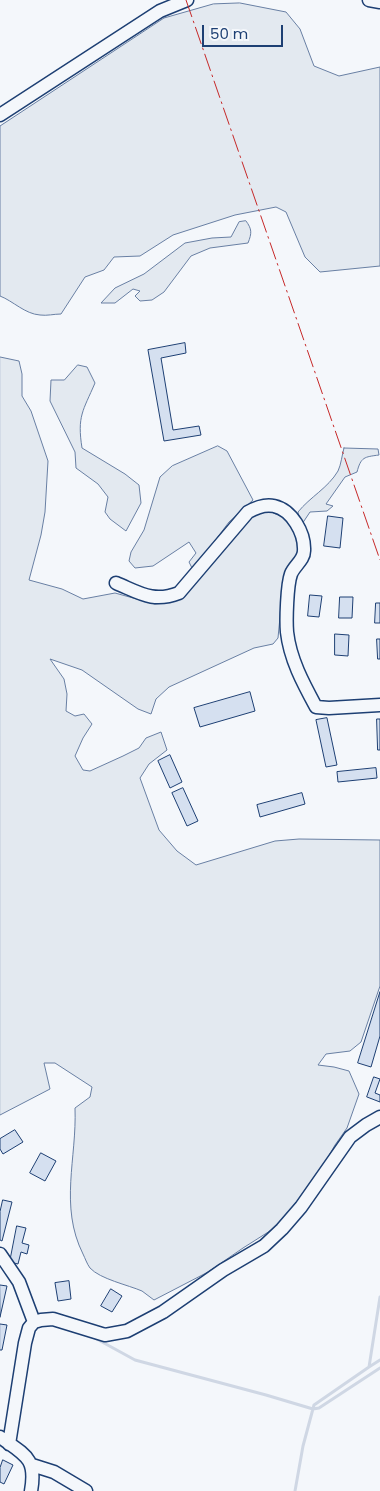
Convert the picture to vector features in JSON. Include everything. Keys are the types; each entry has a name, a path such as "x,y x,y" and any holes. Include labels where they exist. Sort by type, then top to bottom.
{"street":[{"path":"0,115 160,11 187,0"},
{"path":"369,0 380,2"},
{"path":"116,583 154,598 168,597 180,593 248,512 257,508 274,506 284,511 293,520 302,536 303,558 291,574 288,594 287,630 292,659 316,707 380,705"},
{"path":"31,1491 34,1478 32,1465 24,1455 5,1440 28,1328 34,1322 52,1319 105,1335 127,1331 162,1312 223,1270 264,1246 301,1207 350,1138 380,1117"},
{"path":"0,1254 19,1282 34,1322"},
{"path":"32,1465 54,1472 86,1491"}],"shaded area":[{"path":"240,3 286,12 300,29 314,66 339,76 380,67 380,266 320,272 305,257 286,212 276,207 235,215 173,235 140,256 114,257 104,270 85,277 61,314 35,314 0,296 0,126 164,18 213,4"},
{"path":"246,221 251,231 248,243 210,248 191,256 164,292 152,300 140,301 135,296 140,291 133,289 115,303 101,303 115,288 144,274 185,243 231,237 239,222"},
{"path":"0,357 19,361 22,374 22,396 31,411 48,461 45,512 29,580 62,589 83,599 115,593 155,604 163,603 250,516 269,511 285,518 294,528 299,545 296,557 288,566 282,596 278,638 273,644 254,648 169,687 156,699 151,714 138,709 82,670 50,659 64,679 67,694 66,711 75,716 84,714 92,724 75,756 83,770 90,771 123,756 139,748 146,738 161,732 167,750 149,764 140,778 159,830 177,851 196,865 275,841 299,839 380,840 380,986 361,1042 350,1051 326,1054 318,1065 349,1071 359,1094 347,1128 291,1212 273,1229 208,1272 154,1300 142,1291 107,1279 90,1268 76,1236 70,1200 75,1108 90,1097 92,1087 55,1063 44,1063 50,1089 0,1115"},
{"path":"78,365 87,367 95,383 82,414 80,428 82,448 125,474 139,485 141,503 126,531 110,519 105,512 108,497 98,484 76,468 75,452 50,401 51,380 64,380"},
{"path":"218,446 227,451 253,500 229,522 193,570 189,562 196,553 189,542 153,566 135,568 129,561 131,552 144,530 160,477 172,466"},
{"path":"344,448 378,449 379,455 364,459 360,463 357,472 345,477 326,504 333,506 327,511 310,512 302,524 298,512 334,477 339,469"}],"building":[{"path":"185,343 186,353 161,358 173,430 199,426 201,435 164,441 148,350"},
{"path":"328,516 343,518 340,548 324,546"},
{"path":"310,595 322,596 319,617 308,616"},
{"path":"340,597 353,597 352,618 339,618"},
{"path":"376,603 380,603 380,623 375,623"},
{"path":"335,634 349,635 348,656 335,655"},
{"path":"377,639 380,639 380,659 378,659"},
{"path":"250,692 255,711 200,727 194,708"},
{"path":"327,718 337,765 326,767 316,720"},
{"path":"377,719 380,719 380,750 378,750"},
{"path":"170,755 182,782 170,788 158,761"},
{"path":"376,768 377,778 338,782 337,772"},
{"path":"183,788 198,821 187,826 172,793"},
{"path":"302,793 305,804 260,817 257,805"},
{"path":"380,992 380,1036 371,1067 358,1063"},
{"path":"374,1077 380,1079 375,1093 380,1095 380,1102 367,1097"},
{"path":"15,1130 23,1142 3,1154 0,1149 0,1139"},
{"path":"41,1153 56,1161 45,1181 30,1173"},
{"path":"3,1200 12,1202 2,1241 0,1240 0,1212"},
{"path":"17,1226 26,1228 22,1243 29,1245 27,1254 21,1252 18,1264 10,1262"},
{"path":"69,1281 71,1299 58,1301 55,1283"},
{"path":"0,1285 7,1286 0,1317"},
{"path":"111,1289 122,1296 112,1312 101,1306"},
{"path":"0,1324 7,1325 2,1350 0,1350"},
{"path":"3,1460 13,1465 4,1484 0,1482 0,1468"}],"waterway":[{"path":"295,1491 303,1446 314,1405 369,1367 380,1297"},
{"path":"93,1337 135,1360 313,1409 319,1408 380,1368"},
{"path":"369,1367 380,1360"}],"power":[{"path":"186,0 380,560"}]}
